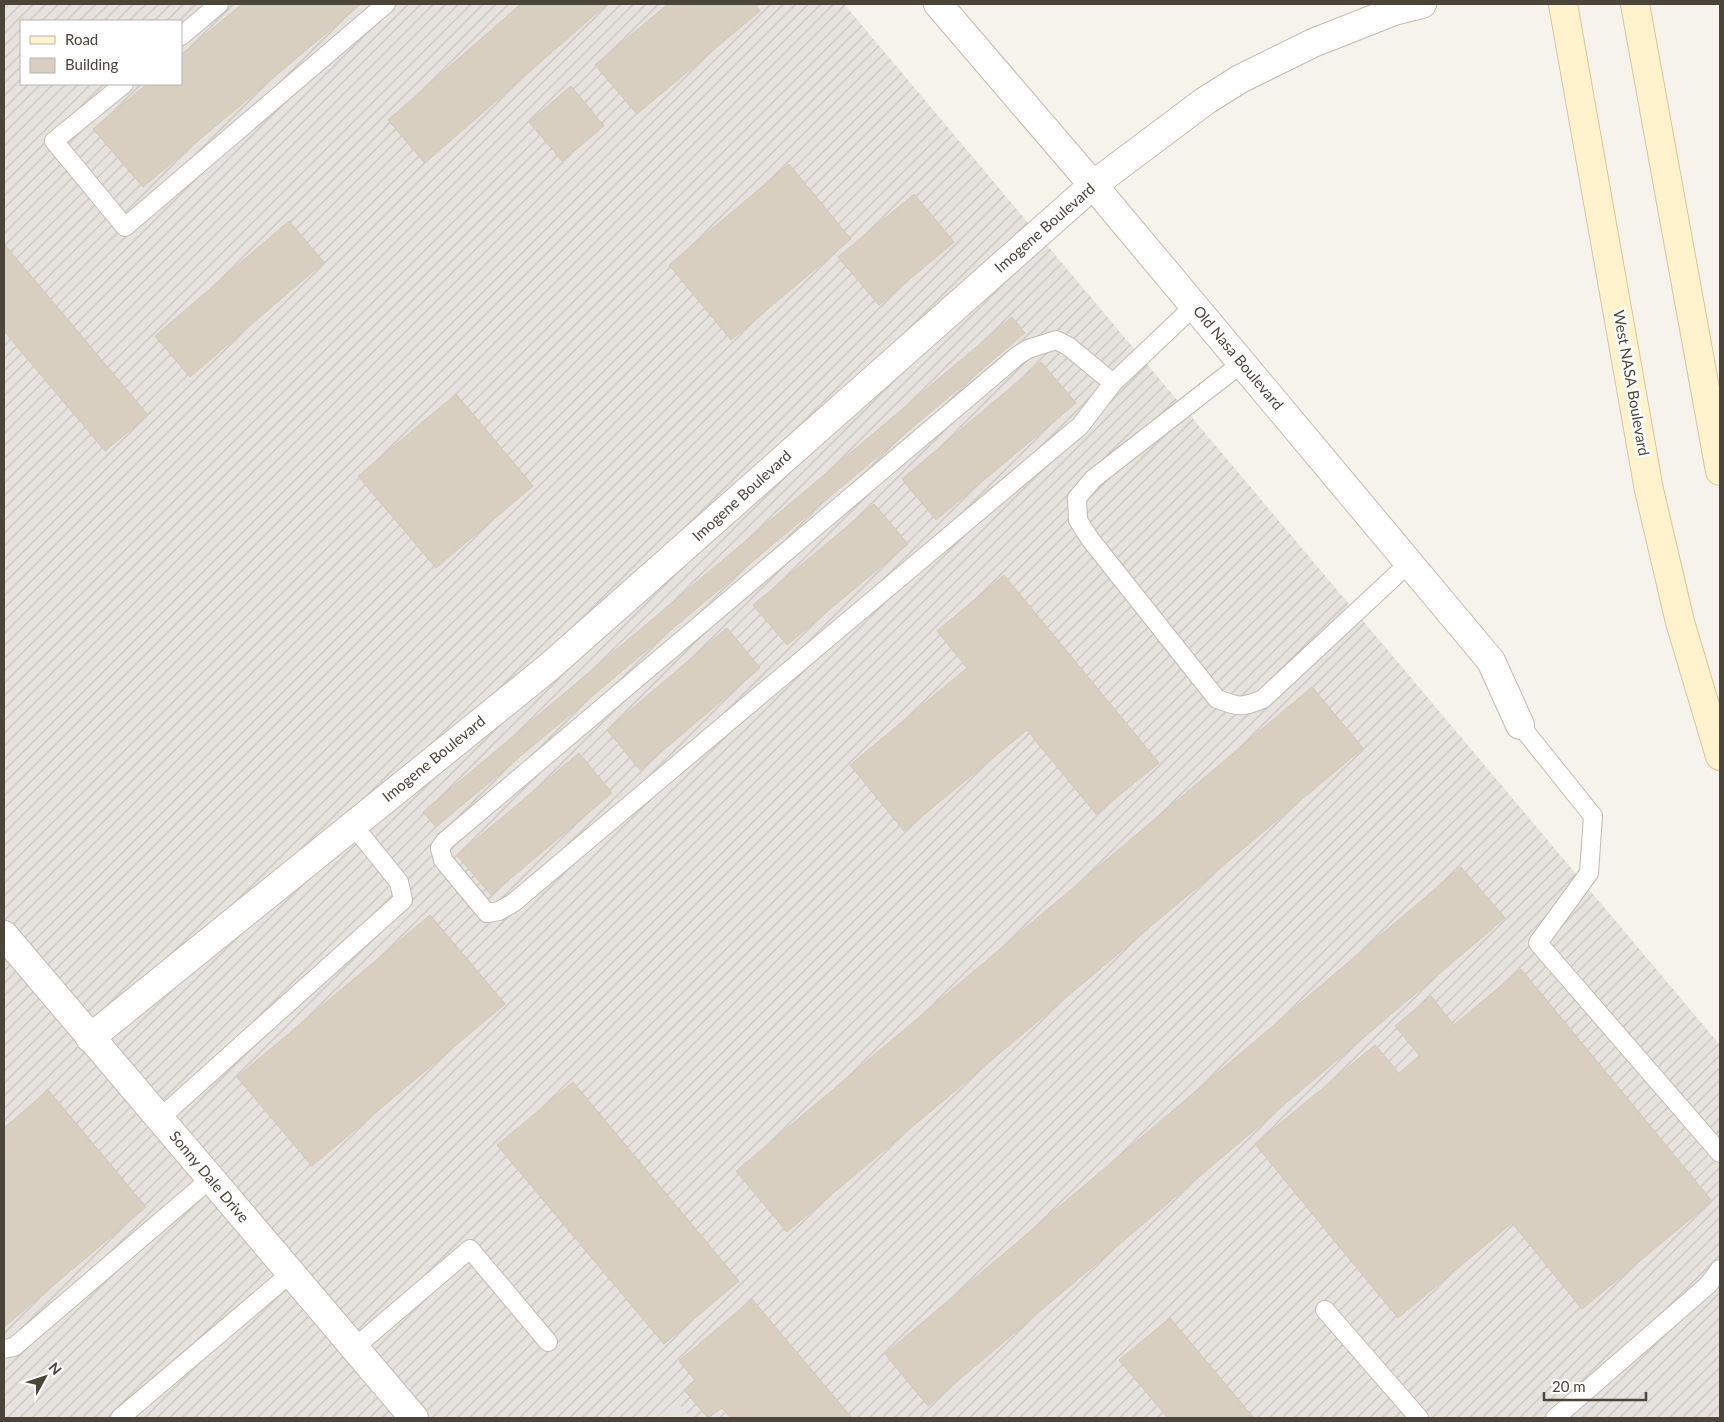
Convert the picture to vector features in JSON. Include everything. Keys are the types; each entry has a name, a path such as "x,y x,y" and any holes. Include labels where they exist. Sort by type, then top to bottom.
{"main road":[{"name":"West NASA Boulevard","path":"1563,4 1649,490 1680,622 1720,756"},
{"path":"1635,4 1720,471"}],"street":[{"name":"Old Nasa Boulevard","path":"938,4 1093,185 1491,661 1520,725"},
{"name":"Imogene Boulevard","path":"90,1038 549,667 1093,185 1204,101 1240,79 1313,43 1394,11 1422,4"},
{"name":"Sonny Dale Drive","path":"8,948 90,1038 414,1418"}],"lane":[{"path":"182,35 219,4"},
{"path":"123,85 54,142 125,227 386,4"},
{"path":"1113,383 1068,346 1056,340 1028,349 1017,356 445,841 440,848 443,860 487,913 499,911 513,903 1080,426 1113,383 1194,306"},
{"path":"1242,363 1093,479 1078,498 1078,520 1090,539 1217,699 1246,707 1263,699 1409,563"},
{"path":"1520,725 1593,816 1589,873 1538,943 1720,1153"},
{"path":"159,1119 403,900 399,882 353,825"},
{"path":"4,1349 14,1347 210,1179"},
{"path":"354,1348 470,1249 548,1342"},
{"path":"1555,1418 1708,1285 1720,1269"},
{"path":"120,1418 291,1273"},
{"path":"1325,1310 1419,1418"}],"shaded area":[{"path":"4,4 844,4 1720,1045 1720,1418 4,1418"},
{"path":"676,1401 691,1418 656,1418"}],"building":[{"path":"242,4 361,4 143,187 93,129 146,85 182,85 182,54"},
{"path":"521,4 607,4 425,163 388,120"},
{"path":"668,4 754,4 760,11 637,114 595,65"},
{"path":"571,86 604,126 562,161 529,122"},
{"path":"789,164 851,239 731,340 669,265"},
{"path":"914,194 954,242 879,305 838,257"},
{"path":"289,221 324,262 190,377 155,336"},
{"path":"4,244 148,415 105,451 4,331"},
{"path":"1012,317 1025,333 436,827 423,812"},
{"path":"1041,362 1076,403 936,520 902,479"},
{"path":"456,394 533,486 436,568 358,476"},
{"path":"874,504 908,544 787,645 753,605"},
{"path":"1004,575 1159,763 1096,814 1027,730 904,831 850,765 967,668 937,631"},
{"path":"727,628 760,668 640,770 607,730"},
{"path":"1312,687 1363,748 787,1232 736,1171"},
{"path":"579,753 612,793 491,895 457,855"},
{"path":"1461,867 1505,918 928,1406 885,1354"},
{"path":"430,915 505,1004 312,1166 237,1077"},
{"path":"1521,969 1712,1201 1582,1309 1512,1223 1398,1318 1255,1144 1375,1045 1399,1073 1420,1056 1395,1026 1431,996 1454,1025"},
{"path":"573,1082 739,1281 664,1344 497,1145"},
{"path":"48,1090 146,1207 4,1327 4,1128"},
{"path":"752,1299 852,1418 731,1418 722,1408 708,1418 684,1390 695,1380 679,1361"},
{"path":"1170,1318 1254,1418 1168,1418 1119,1360"}]}
